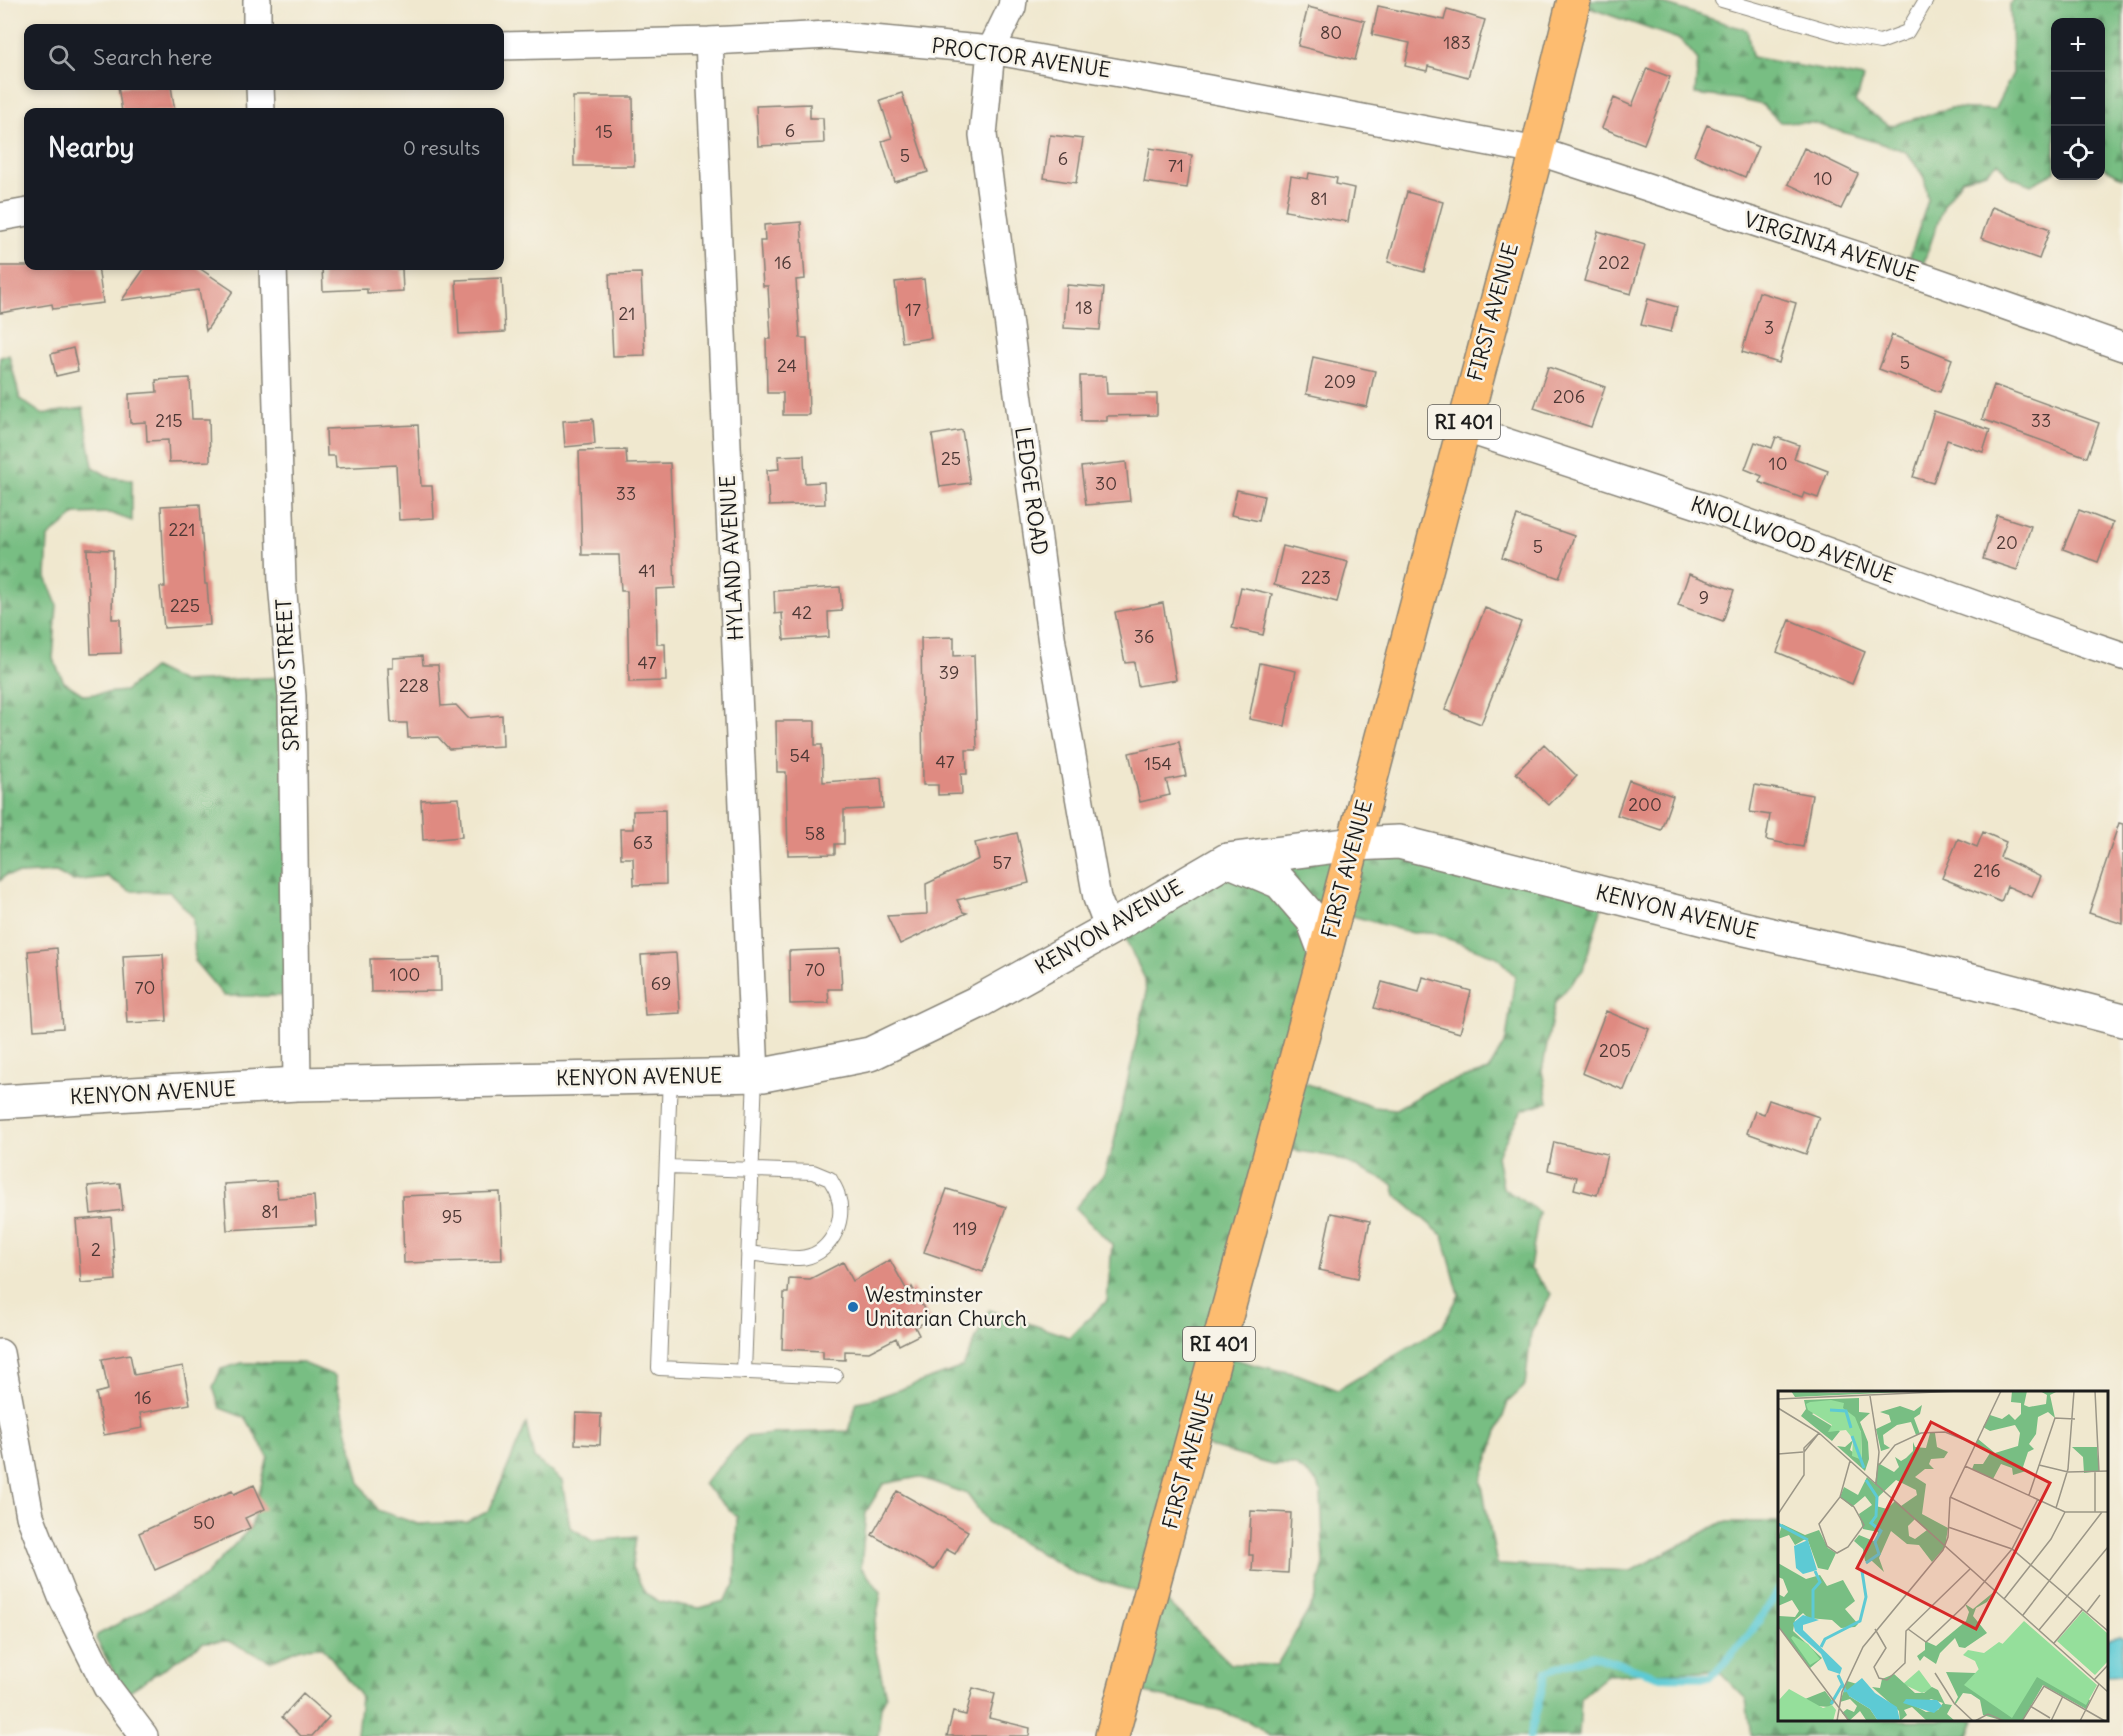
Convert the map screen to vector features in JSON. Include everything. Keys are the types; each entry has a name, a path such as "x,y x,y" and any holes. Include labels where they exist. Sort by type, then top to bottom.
{"main road":[{"name":"FIRST AVENUE","path":"1112,1736 1325,952 1537,152 1574,0"}],"street":[{"path":"257,0 257,24"},
{"path":"991,50 1012,7 1013,0"},
{"name":"PROCTOR AVENUE","path":"504,46 709,41 829,35 991,50 1537,152"},
{"name":"HYLAND AVENUE","path":"709,41 755,1075"},
{"name":"LEDGE ROAD","path":"991,50 983,135 1021,425 1052,643 1097,898 1109,929"},
{"path":"260,90 261,108"},
{"name":"VIRGINIA AVENUE","path":"1537,152 1929,279 2123,347"},
{"path":"0,217 24,213"},
{"name":"SPRING STREET","path":"273,270 282,583 292,696 297,1084"},
{"name":"KNOLLWOOD AVENUE","path":"1462,428 1707,508 2123,656"},
{"name":"KENYON AVENUE","path":"0,1102 297,1084 763,1076 870,1054 976,1003 1227,860 1353,844 1399,842 1724,924 1972,981 2123,1020"},
{"path":"1227,860 1280,882 1313,920 1325,952"},
{"path":"0,1353 30,1516 62,1597 107,1687 144,1736"}],"lane":[{"path":"1722,0 1847,36 1880,42 1907,32 1926,0"},
{"path":"744,1372 755,1075"},
{"path":"670,1076 659,1368 835,1376"},
{"path":"667,1167 813,1172 830,1179 839,1198 839,1223 829,1245 812,1255 801,1258 748,1253"}],"green space":[{"path":"1575,0 1651,0 1747,30 1752,57 1864,78 1855,103 1890,126 1951,108 1994,110 2013,73 2010,5 2012,0 2123,0 2123,178 2105,168 2105,18 2051,18 2051,174 2031,185 2008,176 1998,162 1986,172 1962,179 1944,205 1919,276 1905,272 1928,200 1924,176 1905,151 1813,123 1780,122 1763,105 1695,94 1698,60 1681,40 1575,3"},
{"path":"9,355 20,399 42,414 83,408 93,467 109,477 132,480 132,521 110,513 76,514 48,537 46,577 57,605 53,659 64,682 84,695 125,691 153,668 182,682 284,677 296,996 224,996 195,962 193,917 170,892 130,891 108,877 73,881 56,872 6,875 0,881 0,357"},
{"path":"1360,846 1604,899 1583,970 1555,1002 1542,1071 1548,1102 1522,1110 1497,1156 1503,1188 1539,1212 1530,1268 1551,1294 1531,1333 1525,1386 1508,1402 1481,1481 1497,1565 1631,1571 1723,1522 1778,1522 1778,1721 1975,1721 1969,1736 1751,1736 1746,1699 1717,1670 1608,1675 1581,1697 1579,1736 1269,1736 1259,1728 1226,1713 1131,1690 1144,1594 1076,1574 988,1523 967,1494 919,1477 883,1484 866,1512 861,1567 881,1592 873,1638 886,1697 881,1706 878,1736 359,1736 357,1734 361,1697 323,1647 301,1648 270,1661 228,1641 203,1643 128,1692 116,1676 96,1639 97,1635 203,1578 251,1527 268,1457 246,1418 220,1408 213,1387 221,1369 242,1363 303,1363 335,1376 360,1483 377,1510 418,1524 467,1522 489,1511 526,1424 534,1458 562,1481 570,1527 592,1541 636,1537 632,1567 645,1593 660,1602 700,1608 724,1601 735,1585 737,1517 703,1484 746,1437 781,1433 848,1431 857,1402 873,1399 963,1367 989,1310 1069,1337 1107,1301 1112,1245 1075,1208 1104,1174 1113,1147 1146,997 1145,979 1119,926 1240,866","holes":["1339,912 1412,933 1430,932 1497,957 1515,976 1506,1040 1488,1071 1438,1085 1396,1109 1373,1107 1293,1079","1280,1148 1335,1157 1393,1184 1396,1195 1443,1236 1459,1295 1442,1327 1338,1390 1297,1374 1217,1354","1194,1442 1272,1465 1295,1465 1318,1482 1321,1493 1324,1564 1314,1601 1277,1665 1231,1664 1152,1587"]}],"water":[{"path":"2120,1636 2123,1638 2123,1675 2108,1676 2108,1639"}],"building":[{"path":"1378,6 1444,20 1447,9 1485,20 1468,77 1428,66 1427,71 1405,66 1410,43 1372,35"},
{"path":"1308,7 1365,21 1355,60 1298,46"},
{"path":"1647,68 1670,77 1644,144 1602,128 1614,98 1632,106"},
{"path":"119,90 172,90 174,108 121,108"},
{"path":"902,93 928,172 895,182 882,141 892,138 880,100"},
{"path":"573,97 633,97 634,166 574,166"},
{"path":"810,104 810,118 823,118 824,143 758,146 756,106"},
{"path":"1707,125 1758,147 1745,177 1694,155"},
{"path":"1050,135 1083,139 1076,183 1044,178"},
{"path":"1150,148 1192,155 1187,188 1144,182"},
{"path":"1804,148 1858,174 1841,209 1788,184"},
{"path":"1309,173 1337,178 1336,184 1354,188 1348,222 1285,211 1291,176 1308,179"},
{"path":"1407,192 1443,202 1424,272 1388,262"},
{"path":"1992,207 2050,229 2039,259 1981,238"},
{"path":"801,222 805,279 796,280 800,338 807,338 809,415 783,415 783,393 767,393 766,339 771,339 768,286 763,286 760,241 765,241 764,225"},
{"path":"1598,231 1645,245 1631,294 1584,281"},
{"path":"0,266 24,266 24,270 99,270 103,303 53,309 52,304 0,313"},
{"path":"143,270 202,270 233,291 206,331 199,290 122,300"},
{"path":"322,270 402,270 403,291 367,293 367,289 323,291"},
{"path":"641,273 645,355 613,356 609,274"},
{"path":"502,278 505,332 459,334 456,280"},
{"path":"924,279 931,338 902,342 895,282"},
{"path":"1067,285 1104,288 1100,330 1064,328"},
{"path":"1759,292 1796,303 1779,363 1742,352"},
{"path":"1648,299 1677,307 1671,332 1641,325"},
{"path":"1892,335 1952,359 1940,392 1879,369"},
{"path":"73,348 78,371 56,376 51,354"},
{"path":"1313,357 1375,371 1367,407 1306,394"},
{"path":"1548,367 1605,387 1591,427 1534,408"},
{"path":"1080,376 1106,376 1107,394 1157,394 1157,415 1107,416 1107,421 1081,421"},
{"path":"190,378 192,419 209,419 210,461 169,462 168,440 147,441 146,422 130,423 129,394 157,392 156,380"},
{"path":"1994,385 2099,423 2087,457 1982,419"},
{"path":"1934,411 1990,430 1983,452 1947,440 1933,483 1913,477"},
{"path":"593,419 595,444 565,447 563,421"},
{"path":"418,425 421,486 432,486 434,518 399,520 396,465 336,468 335,456 327,456 326,429"},
{"path":"962,430 970,483 940,487 932,435"},
{"path":"1776,437 1799,445 1794,458 1828,471 1818,498 1804,493 1802,498 1759,482 1762,476 1745,469 1755,442 1772,448"},
{"path":"626,450 627,464 670,463 675,588 656,589 657,644 665,644 666,681 629,682 627,591 621,591 619,555 582,555 579,451"},
{"path":"804,455 805,483 824,482 825,504 769,506 767,470 779,469 778,456"},
{"path":"1126,462 1130,501 1086,505 1081,467"},
{"path":"1237,490 1264,496 1259,521 1231,515"},
{"path":"200,504 210,625 164,628 160,587 165,587 161,506"},
{"path":"2079,510 2113,523 2098,562 2063,549"},
{"path":"1997,515 2031,526 2017,570 1983,559"},
{"path":"1517,516 1574,536 1559,578 1502,557"},
{"path":"1283,546 1348,562 1337,602 1274,585"},
{"path":"87,549 113,550 112,619 120,619 121,653 91,654"},
{"path":"1689,574 1734,590 1723,621 1678,605"},
{"path":"840,587 842,611 828,612 829,637 784,640 782,613 775,614 774,591"},
{"path":"1241,587 1272,594 1263,635 1232,628"},
{"path":"1163,603 1176,680 1138,686 1134,662 1125,663 1115,612"},
{"path":"1485,608 1521,622 1481,724 1445,710"},
{"path":"1790,620 1865,652 1852,684 1777,652"},
{"path":"954,637 954,656 974,655 977,750 966,750 967,774 961,774 962,794 938,795 938,785 923,785 921,638"},
{"path":"422,656 423,665 438,665 441,706 456,705 468,718 502,715 503,746 449,749 438,737 408,738 407,723 391,723 388,668 393,668 393,658"},
{"path":"1260,663 1296,671 1285,726 1249,719"},
{"path":"776,721 815,721 815,745 822,745 823,782 881,778 883,808 844,810 844,844 835,844 835,854 788,855 786,772 777,772"},
{"path":"1179,742 1186,776 1166,780 1170,795 1140,802 1129,753"},
{"path":"1544,744 1577,776 1549,805 1516,773"},
{"path":"1629,780 1673,796 1661,830 1617,815"},
{"path":"1755,785 1812,795 1803,847 1766,840 1770,815 1750,812"},
{"path":"459,798 462,837 423,840 421,800"},
{"path":"665,810 666,884 634,885 633,858 621,858 620,829 633,829 633,811"},
{"path":"2119,823 2123,824 2123,924 2089,913"},
{"path":"1983,832 2006,842 2000,857 2041,876 2032,897 2007,886 2001,902 1942,878 1958,839 1977,847"},
{"path":"1017,833 1029,883 957,900 963,912 967,913 900,944 887,916 927,914 926,884 979,859 975,843"},
{"path":"57,948 63,1028 34,1030 28,951"},
{"path":"840,949 842,989 828,989 829,1003 790,1004 789,951"},
{"path":"676,953 680,1013 645,1015 641,955"},
{"path":"163,954 167,1021 127,1023 123,956"},
{"path":"440,958 441,991 371,992 370,959"},
{"path":"1423,977 1471,991 1460,1033 1374,1008 1382,982 1419,992"},
{"path":"1606,1011 1649,1029 1624,1090 1582,1073"},
{"path":"1769,1100 1819,1117 1806,1154 1747,1133 1755,1111 1764,1114"},
{"path":"1554,1142 1607,1154 1597,1195 1574,1189 1577,1177 1548,1170"},
{"path":"276,1181 278,1198 314,1196 316,1225 227,1230 224,1184"},
{"path":"120,1183 123,1210 91,1214 88,1186"},
{"name":"Westminster Unitarian Church","path":"947,1189 1006,1207 983,1272 924,1252"},
{"path":"500,1192 502,1260 404,1263 402,1196"},
{"path":"1331,1213 1370,1221 1358,1278 1319,1270"},
{"path":"111,1217 116,1280 81,1283 76,1220"},
{"name":"Westminster Unitarian Church","path":"890,1260 909,1294 912,1287 930,1320 915,1327 919,1335 899,1345 896,1338 869,1352 845,1351 845,1360 823,1359 823,1351 782,1349 784,1293 788,1293 789,1278 810,1279 843,1262 853,1281"},
{"path":"130,1354 134,1375 183,1366 190,1404 140,1413 143,1428 104,1435 96,1393 108,1390 102,1359"},
{"path":"576,1413 601,1414 600,1445 575,1444"},
{"path":"254,1485 265,1509 245,1518 250,1528 155,1570 139,1533 232,1491 234,1494"},
{"path":"897,1491 968,1531 955,1554 946,1549 934,1570 872,1535"},
{"path":"1251,1511 1291,1513 1288,1573 1252,1571 1253,1555 1249,1555"},
{"path":"973,1688 995,1694 989,1718 1030,1728 1029,1736 947,1736 953,1712 966,1715"},
{"path":"303,1694 329,1717 312,1736 301,1736 282,1717"}],"waterway":[{"path":"1530,1736 1546,1672 1593,1655 1657,1676 1711,1677 1749,1635 1778,1592"}],"place":[{"name":"Westminster Unitarian Church","path":"853,1307"}]}
